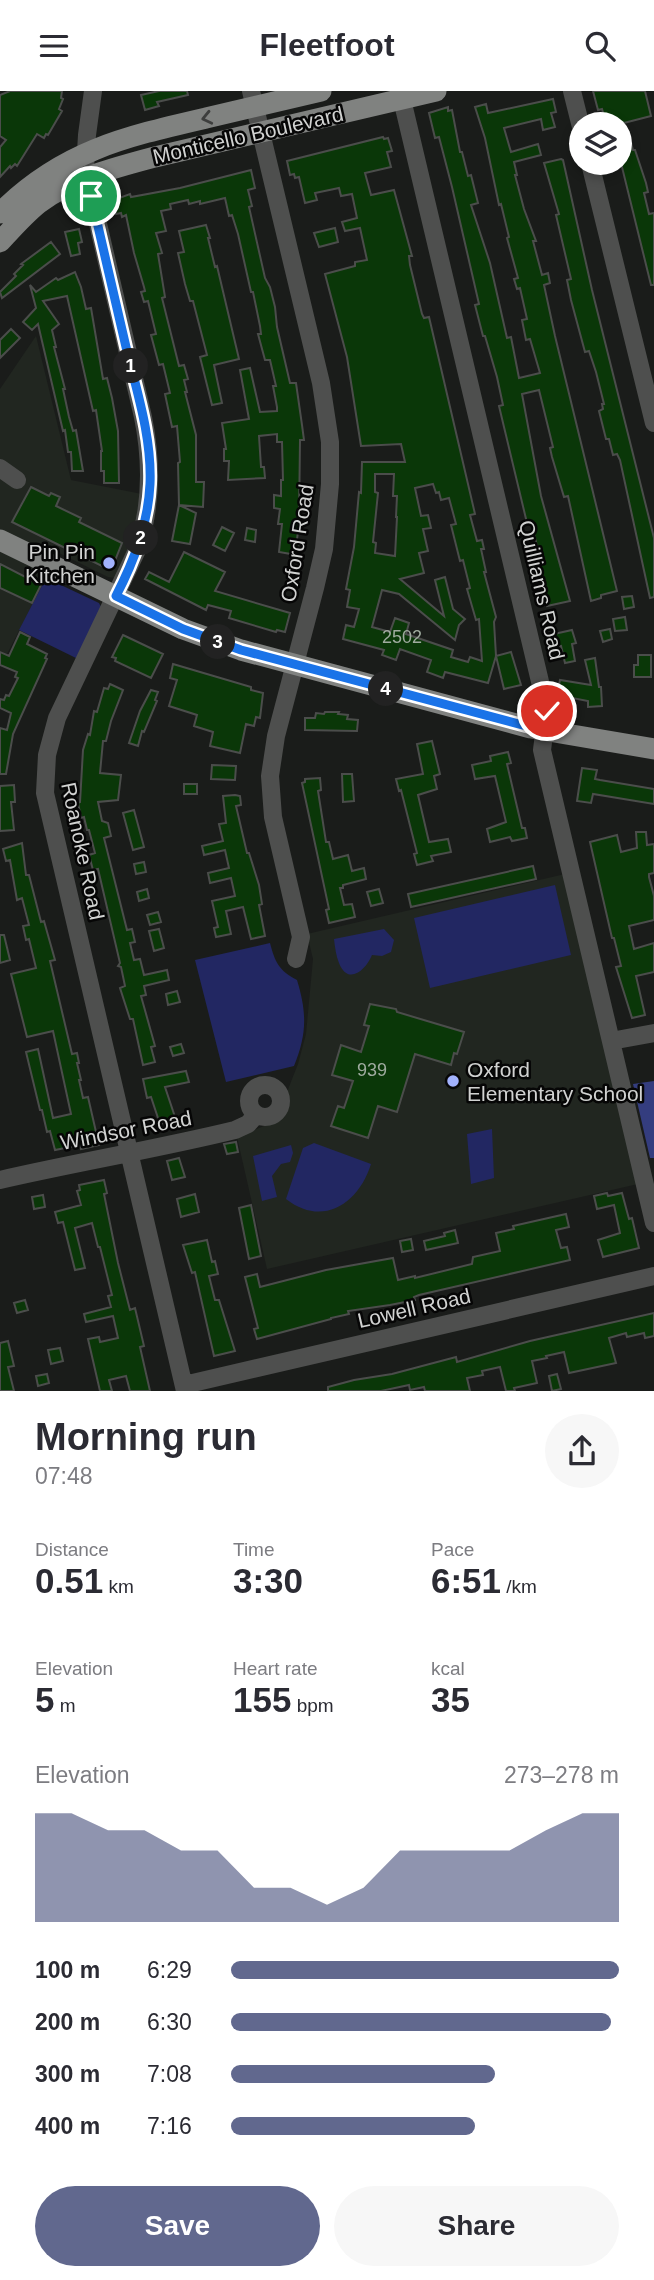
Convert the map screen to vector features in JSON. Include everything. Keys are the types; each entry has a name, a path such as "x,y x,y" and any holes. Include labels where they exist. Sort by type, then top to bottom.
{"main road":[{"name":"Monticello Boulevard","path":"0,242 40,202 127,137 253,99 321,91"},
{"name":"Monticello Boulevard","path":"0,213 38,180 86,166 155,157 401,95 436,91"},
{"path":"0,540 205,637 545,731 654,750"}],"street":[{"path":"86,166 93,91"},
{"path":"572,91 577,112"},
{"name":"Quilliams Road","path":"401,95 547,711 542,750 654,1223"},
{"name":"Oxford Road","path":"253,99 321,383 330,445 325,541 275,736 270,786 273,817 301,937 296,959"},
{"name":"Roanoke Road","path":"86,166 143,417 149,459 149,496 138,548 53,728 45,780 48,814 184,1388"},
{"path":"593,175 654,423"},
{"path":"0,468 17,480"},
{"path":"611,1041 654,1033"},
{"name":"Windsor Road","path":"0,1180 153,1150 235,1130 248,1124 256,1115"},
{"name":"Lowell Road","path":"184,1388 654,1276"}],"shaded area":[{"path":"36,336 71,480 142,494 134,538 115,578 59,553 7,654 0,651 0,389"},
{"path":"46,578 99,603 101,607 78,659 19,630"},
{"name":"Oxford Elementary School","path":"565,874 638,1184 267,1269 237,1137 269,1124 284,1110 285,1097 306,1034 313,959 307,934"},
{"path":"555,885 571,955 430,988 414,918"},
{"path":"384,929 394,940 391,952 382,956 372,955 361,970 352,975 347,974 339,963 334,939"},
{"path":"270,943 279,965 297,980 304,1013 298,1054 294,1066 226,1082 195,960"},
{"path":"654,1081 654,1158 650,1158 633,1084"},
{"path":"492,1129 494,1178 471,1184 467,1134"},
{"path":"314,1143 371,1164 358,1190 349,1200 326,1211 313,1211 286,1199 303,1148"},
{"path":"291,1145 293,1153 290,1162 281,1164 272,1176 277,1197 262,1201 253,1156"}],"building":[{"path":"10,91 62,91 63,99 59,109 62,111 48,135 44,138 37,134 17,166 10,166 0,177 0,147 6,140 0,136 0,95"},
{"path":"159,91 187,91 188,95 157,102 159,106 145,110 141,95"},
{"path":"593,91 645,91 651,116 632,121 632,112 598,110"},
{"path":"553,99 556,112 551,113 555,127 543,130 541,119 504,128 511,152 538,144 541,155 514,162 515,175 536,241 533,241 542,275 548,273 550,283 544,285 555,336 617,591 591,601 568,496 564,497 552,457 550,448 553,447 539,390 522,394 541,496 570,601 547,606 535,551 538,550 531,522 527,523 499,406 503,405 497,377 475,305 479,304 452,187 439,137 435,138 429,113 448,107 448,111 452,110 460,152 468,176 471,175 478,203 471,205 490,263 507,338 511,337 519,378 540,373 530,339 526,340 522,320 527,319 520,288 517,289 514,279 518,278 507,238 509,237 475,107 486,104 488,113"},
{"path":"388,138 392,151 387,152 391,167 365,173 371,195 394,190 412,256 409,256 410,265 422,314 424,318 429,317 475,514 470,515 477,541 482,540 484,572 496,617 496,656 488,683 445,672 443,678 427,672 431,660 400,649 396,660 382,655 384,650 343,639 346,625 354,627 359,609 347,607 350,590 346,589 354,547 359,492 361,493 362,462 405,462 401,444 361,446 347,357 325,274 367,260 360,228 345,231 342,222 357,218 352,194 341,196 339,188 315,193 317,200 305,203 299,177 290,175 287,161","holes":["375,474 394,474 393,496 397,496 395,556 375,553 376,543 373,542 378,493 375,492","433,484 441,500 449,498 456,524 451,525 460,561 463,560 470,588 467,589 476,620 479,619 482,661 470,657 468,662 451,657 453,650 406,634 409,623 395,618 390,632 372,627 382,590 399,594 455,640 459,625 465,619 453,609 445,577 435,580 444,616 400,579 424,573 419,553 428,551 423,529 431,528 428,515 421,516 415,488"]},
{"path":"632,146 646,183 648,192 644,193 649,214 654,213 654,285 651,285 624,175 632,175"},
{"path":"561,159 654,538 654,597 650,598 620,460 617,454 613,455 609,439 606,439 599,411 604,404 596,372 589,351 585,352 571,300 567,280 571,279 556,215 559,214 544,163"},
{"path":"251,170 255,188 248,190 252,206 249,207 265,278 275,307 290,383 296,383 304,440 300,440 297,540 300,540 298,550 292,549 291,554 279,552 282,524 278,524 280,509 274,508 274,495 281,496 283,480 282,442 277,442 277,434 259,436 261,467 264,467 265,478 228,480 229,461 224,461 226,449 222,423 249,419 240,370 250,368 260,412 277,411 273,386 276,386 270,360 265,360 258,334 261,334 253,292 238,234 232,215 229,216 225,198 200,204 200,201 189,204 188,200 170,204 171,209 161,211 166,231 156,233 162,253 158,254 165,297 162,298 179,366 184,365 188,379 184,380 185,392 196,435 196,482 204,482 203,507 179,505 177,426 172,427 165,394 170,393 163,364 159,365 151,335 156,334 148,301 144,302 141,292 145,291 126,215 122,217 121,213 116,214 111,201 130,194 131,197 180,188"},
{"path":"206,225 239,359 214,365 222,403 212,405 200,357 207,355 178,253 184,252 179,231"},
{"path":"335,228 338,242 319,247 314,233"},
{"path":"79,229 82,242 78,243 80,254 71,256 65,232"},
{"path":"51,242 60,254 2,298 0,292 16,276 14,274 23,265 21,264"},
{"path":"75,272 86,309 91,308 103,379 107,378 112,398 118,431 119,483 104,483 96,410 93,411 67,296 43,301 59,324 52,330 54,347 69,417 73,431 76,430 83,471 72,471 71,452 68,452 38,324 32,330 23,322 36,308 30,285 36,292 56,278 58,280"},
{"path":"11,329 20,338 0,358 0,340"},
{"path":"31,487 49,496 51,493 60,497 56,506 81,518 79,522 122,543 112,568 108,569 12,522"},
{"path":"179,505 196,513 190,544 172,541"},
{"path":"222,527 234,533 225,551 213,545"},
{"path":"247,528 256,530 255,542 245,540"},
{"path":"184,552 225,572 215,591 290,613 285,632 276,632 229,618 231,611 208,605 206,610 145,579 149,572 169,582"},
{"path":"0,564 41,585 32,603 0,588"},
{"path":"632,596 634,607 624,609 622,597"},
{"path":"625,617 627,630 615,631 613,619"},
{"path":"610,629 612,639 603,642 600,631"},
{"path":"572,630 576,643 572,644 575,661 565,663 561,646 557,647 554,634"},
{"path":"20,632 30,637 27,644 47,654 47,659 13,734 6,774 0,774 0,728 7,730 11,713 0,708 0,699 4,700 6,695 9,696 18,678 15,677 17,672 0,665 0,652 9,656"},
{"path":"123,635 163,654 151,678 112,657"},
{"path":"511,652 521,685 504,689 496,656"},
{"path":"638,655 651,655 651,677 634,677 634,665 638,665"},
{"path":"595,658 602,706 588,707 588,701 557,695 560,680 591,685 585,660"},
{"path":"173,664 263,693 260,718 256,717 254,726 246,724 240,753 210,746 213,732 194,726 197,715 169,706 177,680 170,678"},
{"path":"110,684 123,690 106,741 103,741 100,773 121,775 118,800 98,802 102,821 108,823 111,836 104,838 127,930 132,929 135,942 130,943 134,960 140,959 144,975 167,970 169,980 144,986 146,995 141,996 155,1046 151,1047 155,1062 143,1065 133,1019 130,1019 120,988 125,986 121,967 118,966 120,963 98,869 93,870 89,855 95,853 78,803 83,750 88,734 90,735 94,711 97,712 104,688 108,689"},
{"path":"151,690 158,692 157,701 144,732 142,731 138,746 129,743 140,711"},
{"path":"339,712 338,714 348,715 347,719 358,720 357,731 305,730 305,718 315,718 316,713"},
{"path":"432,741 440,774 434,776 437,789 418,795 429,842 448,839 451,852 431,856 433,861 417,865 414,854 417,853 396,779 423,774 417,744"},
{"path":"508,752 511,763 507,764 522,828 525,828 527,838 512,841 510,837 490,842 487,829 506,822 495,776 475,779 472,765 491,761 490,756"},
{"path":"212,765 236,766 235,780 211,779"},
{"path":"582,768 597,770 595,779 654,789 654,804 593,794 591,803 577,801"},
{"path":"342,774 352,774 354,801 343,802"},
{"path":"320,778 321,790 318,791 326,842 329,842 333,859 348,855 352,871 364,868 366,879 340,888 344,905 352,904 355,917 329,923 326,910 329,909 302,783 305,779"},
{"path":"184,784 197,784 197,794 184,794"},
{"path":"14,785 15,802 11,802 14,830 0,831 0,786"},
{"path":"223,796 240,796 241,805 236,806 262,904 259,905 265,936 251,939 243,907 226,911 231,934 216,937 214,928 218,927 212,901 235,896 231,878 210,883 208,873 229,868 225,850 204,855 202,846 223,841 219,824 226,823"},
{"path":"134,810 144,847 133,850 123,813"},
{"path":"636,832 646,832 647,845 654,844 654,873 649,874 649,877 654,896 654,920 629,926 634,949 654,943 654,972 636,976 645,1015 632,1018 616,967 621,966 590,842 617,835 621,852 637,848"},
{"path":"22,843 26,875 29,875 41,922 44,921 55,960 50,961 72,1054 77,1053 83,1098 88,1097 99,1145 81,1149 80,1145 55,1150 40,1110 26,1052 38,1049 53,1118 71,1114 53,1031 27,1037 11,974 36,968 23,926 29,925 22,898 17,900 10,860 6,861 3,849"},
{"path":"144,862 146,872 136,874 134,864"},
{"path":"533,866 536,879 411,907 408,894"},
{"path":"147,889 149,898 139,901 137,892"},
{"path":"379,889 383,903 371,906 367,892"},
{"path":"158,912 161,922 150,925 147,915"},
{"path":"159,929 164,948 154,951 149,931"},
{"path":"0,935 4,935 10,960 0,963"},
{"path":"177,991 180,1002 168,1005 166,994"},
{"path":"370,1004 396,1009 397,1012 464,1032 451,1065 415,1054 397,1112 378,1106 368,1138 331,1126 338,1106 344,1108 353,1081 332,1075 341,1045 361,1052 369,1026 364,1025"},
{"path":"181,1044 184,1053 173,1056 170,1047"},
{"path":"186,1071 189,1082 165,1087 176,1120 160,1124 151,1097 147,1098 143,1079"},
{"path":"236,1142 238,1152 227,1154 224,1144"},
{"path":"179,1158 185,1177 172,1180 167,1161"},
{"path":"104,1180 107,1193 104,1194 118,1263 130,1310 135,1308 150,1391 130,1391 126,1376 109,1380 112,1391 100,1391 88,1339 99,1337 100,1342 118,1338 113,1316 86,1322 84,1314 111,1307 108,1296 112,1295 100,1247 92,1223 75,1228 85,1268 75,1270 63,1222 58,1223 55,1212 81,1205 77,1191 80,1190 79,1185"},
{"path":"607,1193 608,1196 622,1193 629,1219 632,1218 639,1248 603,1257 598,1240 620,1233 614,1205 597,1209 594,1196"},
{"path":"195,1194 199,1212 181,1217 177,1199"},
{"path":"43,1195 45,1207 34,1209 32,1197"},
{"path":"251,1205 261,1256 249,1259 239,1208"},
{"path":"566,1214 569,1227 556,1230 561,1248 567,1247 570,1260 419,1295 414,1297 415,1300 348,1311 349,1314 257,1339 254,1329 258,1328 245,1277 257,1274 260,1287 326,1270 393,1258 398,1280 415,1278 472,1264 473,1257 500,1251 496,1233 514,1229 513,1226"},
{"path":"455,1230 458,1243 426,1250 424,1241 445,1236 444,1233"},
{"path":"411,1239 413,1250 402,1252 400,1241"},
{"path":"207,1240 218,1274 209,1276 215,1300 219,1300 235,1351 214,1356 195,1272 192,1273 183,1245"},
{"path":"25,1300 28,1310 17,1313 14,1303"},
{"path":"654,1313 654,1336 645,1338 644,1333 627,1337 626,1333 609,1338 616,1363 569,1373 564,1352 546,1356 547,1358 532,1361 537,1383 514,1388 515,1391 506,1391 500,1367 482,1371 483,1375 467,1378 470,1391 425,1391 424,1387 410,1390 409,1385 381,1391 328,1391 328,1387 354,1380 392,1374 456,1357 457,1362 530,1341"},
{"path":"8,1341 14,1366 8,1367 14,1391 0,1391 0,1343"},
{"path":"60,1348 63,1361 51,1364 48,1350"},
{"path":"47,1374 49,1383 38,1386 36,1376"},
{"path":"557,1374 561,1389 552,1391 549,1376"}],"place":[{"name":"Pin Pin Kitchen","path":"109,563"},
{"name":"Oxford Elementary School","path":"453,1081"}],"route":[{"path":"91,196 143,417 149,459 149,496 144,527 138,548 116,596 183,629 241,650 446,706 545,731 547,711"}]}
